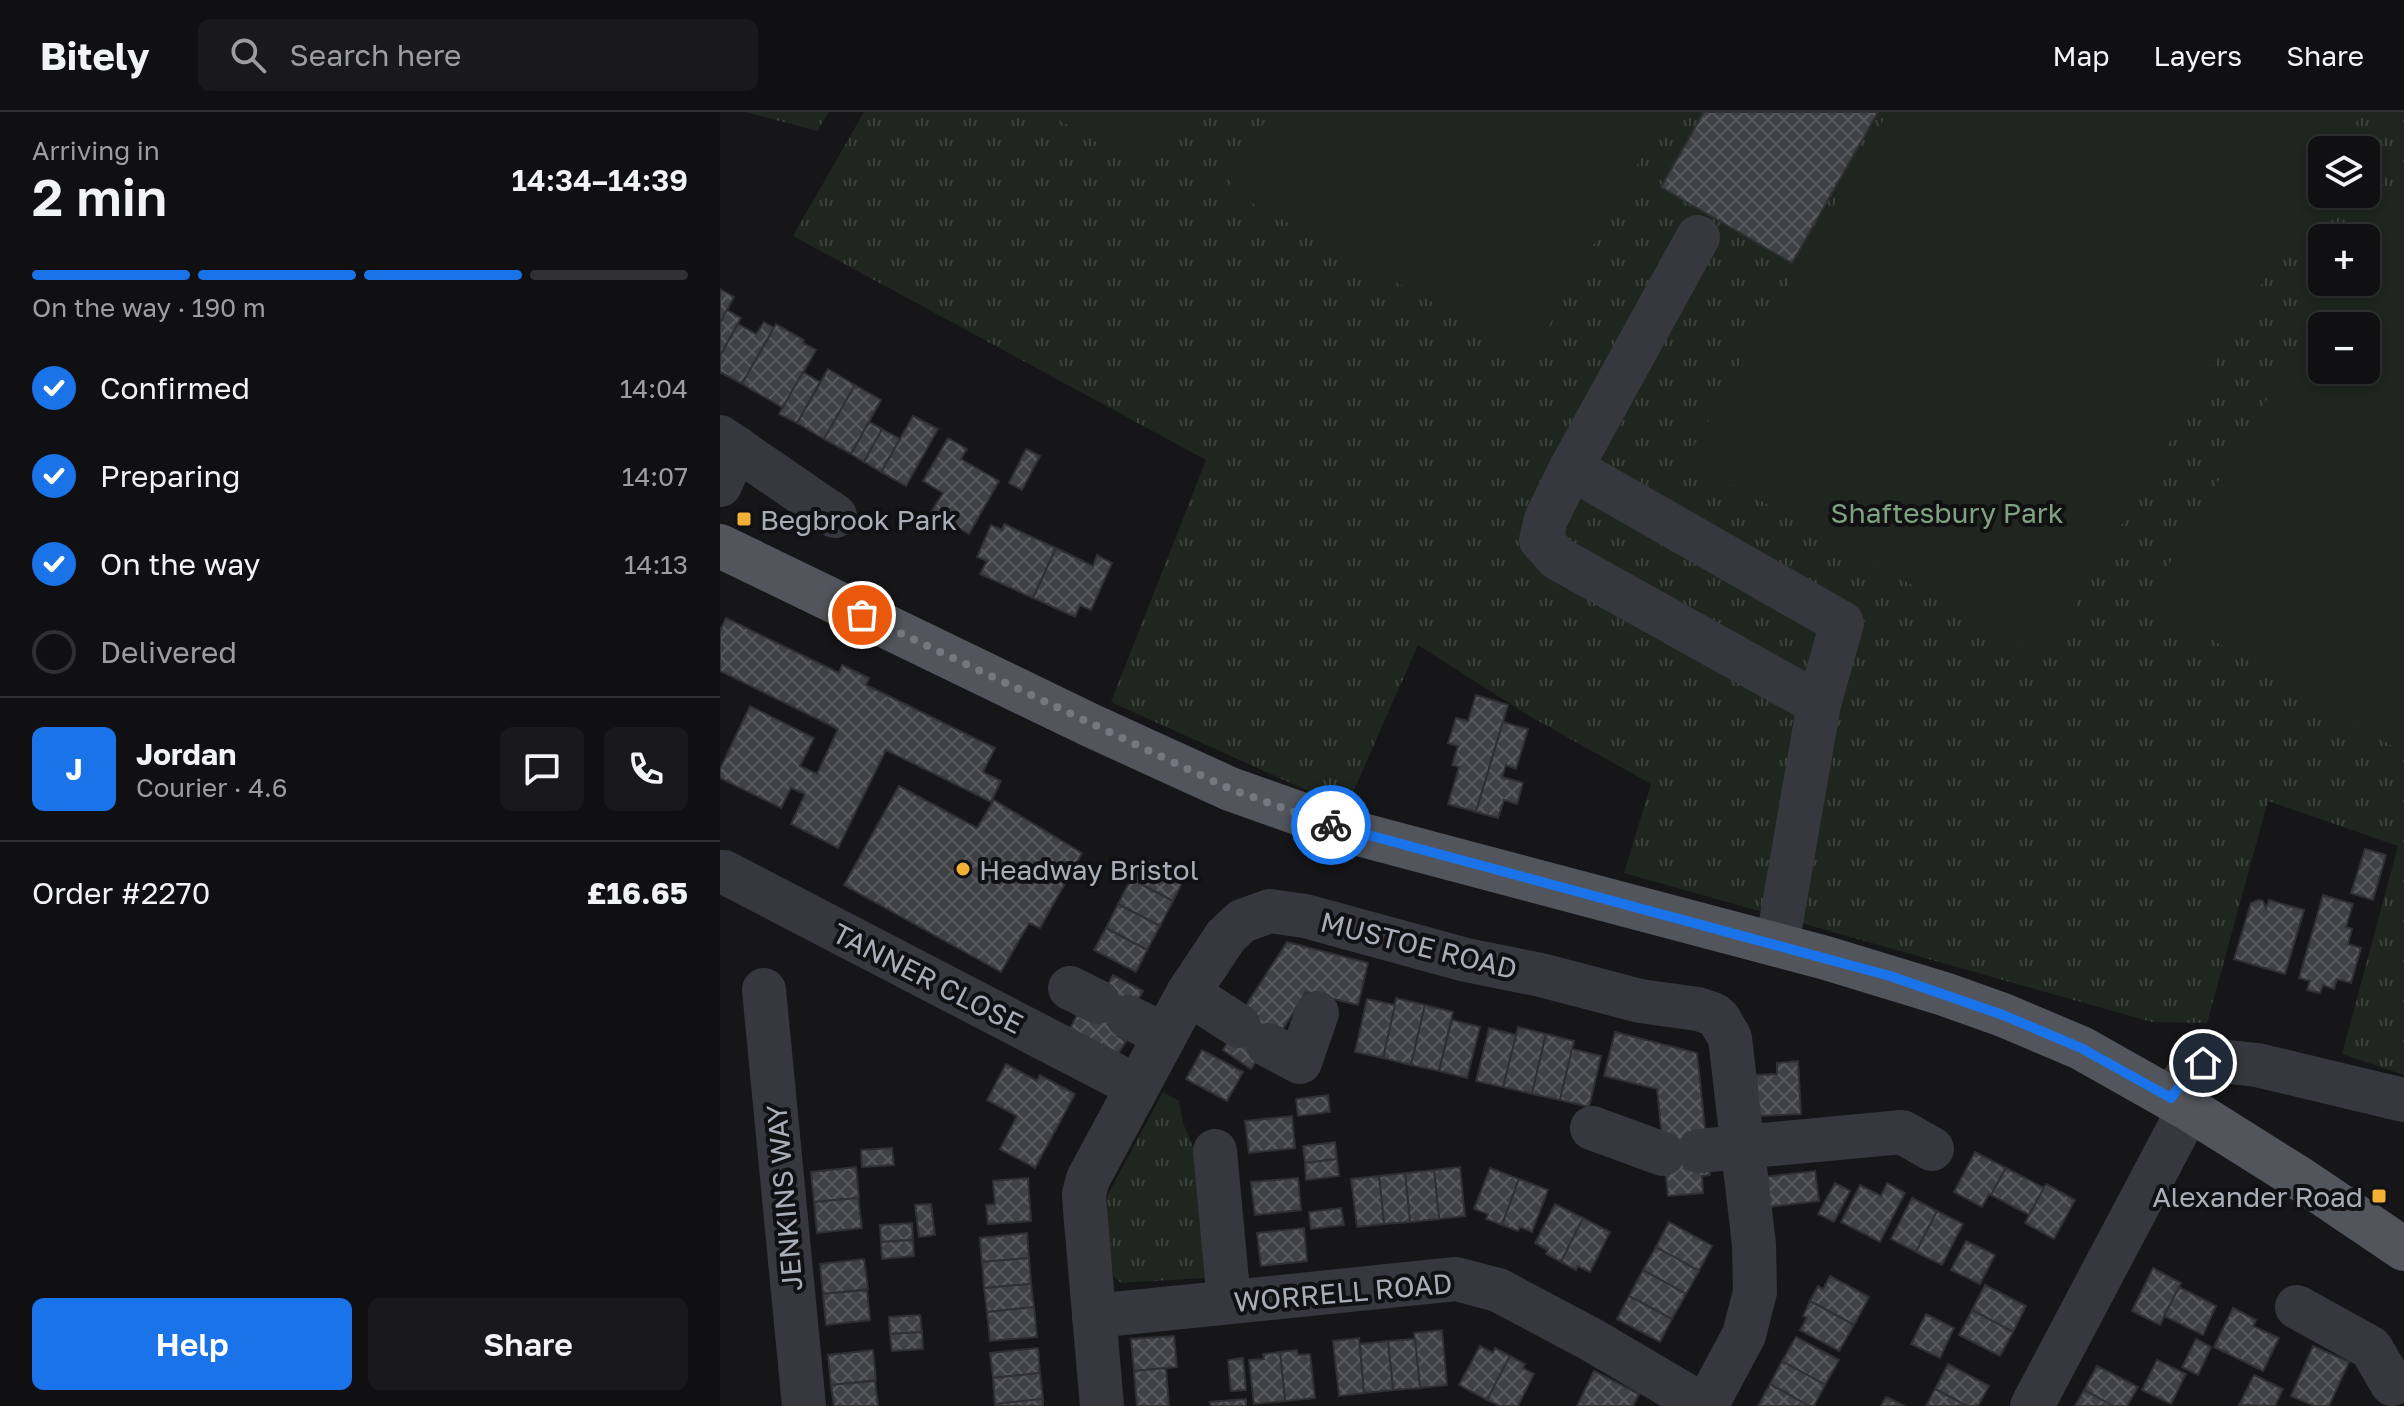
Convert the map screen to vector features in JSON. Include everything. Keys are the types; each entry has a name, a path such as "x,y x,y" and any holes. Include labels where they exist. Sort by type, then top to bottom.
{"main road":[{"path":"720,546 1079,720 1230,789 1351,832 1890,976 2003,1015 2081,1048 2180,1103 2404,1249"}],"street":[{"path":"1698,237 1571,468 1546,519 1541,540 1557,558 1819,704"},
{"path":"726,457 835,516"},
{"path":"1571,468 1842,623 1819,704 1777,945"},
{"name":"TANNER CLOSE","path":"720,872 1136,1086"},
{"name":"MUSTOE ROAD","path":"1102,1406 1084,1194 1088,1179 1136,1086 1115,1011 1188,993 1233,927 1251,917 1278,911 1640,1001 1698,1009 1719,1019 1728,1033 1744,1147 1754,1245 1755,1292 1744,1335 1705,1406"},
{"name":"JENKINS WAY","path":"764,990 804,1406"},
{"path":"1188,993 1300,1062 1317,1013"},
{"path":"2032,1406 2180,1103 2192,1069 2203,1063 2220,1061 2257,1065 2404,1100"},
{"path":"1592,1128 1681,1153 1902,1132 1932,1149"},
{"path":"1215,1151 1229,1302"},
{"name":"WORRELL ROAD","path":"1094,1316 1456,1279 1498,1290 1705,1406"},
{"path":"2297,1307 2371,1348 2390,1393"}],"green space":[{"path":"746,112 829,112 817,131"},
{"name":"Shaftesbury Park","path":"864,112 2404,112 2404,1075 2342,1054 2398,846 2268,801 2207,1023 2152,1022 1624,873 1651,784 1526,714 1418,645 1346,808 1111,702 1206,460 793,236"},
{"path":"1045,112 1175,112 1142,169"},
{"path":"1270,112 1666,112 1532,357 1227,189"},
{"path":"1888,112 2362,112 2348,136 2308,136 2308,204 2044,658 1686,459"},
{"path":"2404,167 2404,753 2147,601 2308,329 2308,384 2380,384 2380,312 2318,312 2328,296 2380,296 2380,224 2370,224"},
{"path":"1163,1092 1179,1101 1183,1123 1193,1147 1205,1278 1121,1283 1113,1276 1107,1196"}],"building":[{"path":"1704,112 1878,112 1792,263 1661,187"},
{"path":"720,289 734,297 720,323"},
{"path":"727,310 741,318 720,356 720,323"},
{"path":"764,322 774,328 742,384 720,372 720,356 738,324 756,334"},
{"path":"776,324 816,350 783,408 742,384"},
{"path":"828,369 855,385 824,439 797,423"},
{"path":"803,372 820,382 797,423 779,414"},
{"path":"855,385 881,400 851,454 824,439"},
{"path":"913,416 938,429 906,486 881,472"},
{"path":"869,422 882,429 864,462 851,454"},
{"path":"882,429 900,439 881,472 864,462"},
{"path":"948,438 967,449 961,459 999,481 969,534 931,512 943,493 923,481"},
{"path":"1026,449 1040,456 1022,490 1009,483"},
{"path":"1004,524 1056,548 1033,598 980,574 987,561 977,557 991,525 1002,530"},
{"path":"1056,548 1093,566 1097,555 1112,563 1091,610 1080,605 1075,617 1033,598"},
{"path":"726,618 839,673 842,665 869,678 866,685 995,748 983,772 1001,781 991,802 886,750 838,848 791,824 805,794 791,788 781,808 720,778 720,769 750,706 814,738 800,766 817,774 838,729 720,671 720,630"},
{"path":"1476,695 1508,705 1476,812 1448,804 1459,767 1452,765 1458,746 1448,743 1456,718 1468,721"},
{"path":"1503,722 1528,729 1516,769 1506,765 1502,777 1523,783 1517,804 1504,800 1498,818 1476,812"},
{"name":"Headway Bristol","path":"899,786 977,828 994,800 1082,853 1040,928 1029,923 1001,972 844,885"},
{"path":"2365,849 2386,855 2373,900 2351,893"},
{"path":"1142,858 1184,879 1173,901 1131,879"},
{"path":"1131,879 1173,901 1160,926 1118,904"},
{"path":"2323,895 2353,904 2346,927 2352,929 2348,944 2361,948 2351,983 2337,979 2334,989 2323,985 2320,993 2307,990 2310,981 2299,978"},
{"path":"2269,900 2304,910 2285,974 2234,959 2251,903 2263,901 2266,908"},
{"path":"1118,904 1160,926 1147,950 1106,928"},
{"path":"1106,928 1147,950 1136,972 1094,950"},
{"path":"1287,942 1368,963 1358,1005 1306,992 1278,1037 1274,1034 1251,1069 1223,1050 1245,1015 1241,1013"},
{"path":"1113,975 1143,991 1122,1028 1093,1012"},
{"path":"1396,998 1425,1005 1411,1065 1383,1058"},
{"path":"1367,999 1395,1005 1383,1058 1355,1052"},
{"path":"1425,1005 1453,1012 1439,1071 1411,1065"},
{"path":"1082,1006 1122,1028 1117,1036 1126,1041 1115,1059 1068,1032"},
{"path":"1452,1020 1480,1027 1467,1078 1439,1071"},
{"path":"1518,1027 1546,1034 1532,1094 1503,1087"},
{"path":"1489,1028 1516,1035 1503,1087 1476,1081"},
{"path":"1615,1032 1697,1053 1710,1175 1702,1176 1703,1193 1668,1196 1657,1089 1604,1076"},
{"path":"1546,1034 1574,1041 1560,1100 1532,1094"},
{"path":"1572,1049 1601,1056 1589,1107 1560,1100"},
{"path":"1202,1050 1243,1072 1227,1101 1186,1079"},
{"path":"1798,1061 1801,1114 1758,1116 1756,1075 1777,1074 1777,1063"},
{"path":"1006,1064 1037,1081 1040,1075 1075,1094 1035,1168 1000,1149 1017,1116 987,1100"},
{"path":"1328,1095 1330,1112 1298,1116 1296,1099"},
{"path":"1292,1116 1295,1148 1249,1153 1245,1121"},
{"path":"1335,1142 1337,1159 1305,1163 1303,1146"},
{"path":"892,1148 894,1165 862,1167 861,1150"},
{"path":"1975,1152 2006,1168 1982,1207 1954,1192"},
{"path":"1337,1159 1339,1176 1306,1180 1305,1163"},
{"path":"856,1167 859,1198 814,1202 811,1172"},
{"path":"1460,1167 1465,1216 1439,1219 1434,1170"},
{"path":"1490,1168 1519,1179 1502,1225 1486,1219 1488,1214 1474,1209"},
{"path":"2006,1168 2044,1188 2029,1215 1991,1195"},
{"path":"1434,1170 1439,1219 1410,1222 1405,1173"},
{"path":"1815,1171 1819,1201 1768,1207 1764,1177"},
{"path":"1405,1173 1410,1222 1384,1224 1379,1176"},
{"path":"1379,1176 1384,1224 1357,1227 1351,1179"},
{"path":"1028,1178 1031,1221 988,1224 986,1205 995,1204 993,1181"},
{"path":"1298,1178 1301,1210 1255,1215 1251,1182"},
{"path":"1519,1179 1548,1190 1532,1232 1502,1225"},
{"path":"1835,1183 1850,1191 1834,1222 1818,1214"},
{"path":"1887,1183 1905,1193 1880,1242 1841,1222 1860,1185 1881,1196"},
{"path":"2046,1184 2075,1200 2054,1239 2025,1223"},
{"path":"858,1198 862,1228 817,1233 814,1202"},
{"path":"1912,1198 1937,1211 1916,1252 1891,1239"},
{"path":"931,1204 935,1235 919,1237 915,1205"},
{"path":"1555,1204 1583,1218 1561,1262 1535,1243"},
{"path":"1341,1208 1344,1225 1311,1229 1309,1212"},
{"path":"1937,1211 1963,1224 1942,1265 1916,1252"},
{"path":"1583,1218 1610,1232 1590,1272 1578,1266 1576,1270 1561,1262"},
{"path":"1669,1222 1712,1246 1699,1271 1656,1247"},
{"path":"912,1223 913,1240 881,1242 880,1225"},
{"path":"1304,1228 1307,1261 1261,1266 1257,1233"},
{"path":"1027,1233 1029,1258 982,1262 980,1238"},
{"path":"913,1240 914,1256 882,1259 881,1242"},
{"path":"1966,1241 1995,1255 1980,1284 1951,1270"},
{"path":"1656,1247 1699,1271 1686,1294 1643,1270"},
{"path":"1029,1258 1031,1284 984,1288 982,1262"},
{"path":"864,1259 868,1289 823,1294 820,1264"},
{"path":"2153,1268 2181,1283 2160,1325 2132,1311"},
{"path":"1643,1270 1686,1294 1672,1319 1629,1296"},
{"path":"1830,1276 1869,1297 1854,1325 1810,1301 1818,1286 1823,1289"},
{"path":"1031,1284 1034,1307 987,1312 984,1288"},
{"path":"1985,1285 2026,1306 2013,1332 1972,1310"},
{"path":"2179,1287 2216,1306 2203,1335 2164,1316"},
{"path":"867,1290 870,1320 826,1325 823,1294"},
{"path":"1629,1296 1672,1319 1660,1342 1617,1319"},
{"path":"1810,1301 1854,1325 1839,1351 1800,1330 1807,1318 1803,1316"},
{"path":"1034,1307 1037,1337 990,1341 987,1312"},
{"path":"2233,1308 2256,1320 2253,1326 2279,1338 2263,1371 2214,1347"},
{"path":"1972,1310 2013,1332 2000,1356 1959,1335"},
{"path":"1926,1314 1954,1328 1940,1358 1911,1344"},
{"path":"920,1315 922,1332 890,1334 889,1317"},
{"path":"1442,1330 1447,1385 1420,1388 1414,1333"},
{"path":"922,1332 923,1349 892,1351 890,1334"},
{"path":"1174,1336 1177,1367 1134,1371 1131,1339"},
{"path":"1796,1337 1839,1360 1825,1385 1782,1361"},
{"path":"1359,1338 1364,1393 1339,1396 1333,1341"},
{"path":"1415,1339 1420,1388 1393,1390 1388,1341"},
{"path":"2196,1339 2211,1347 2198,1375 2182,1367"},
{"path":"1388,1341 1393,1390 1364,1393 1360,1344"},
{"path":"1480,1346 1493,1353 1495,1348 1510,1356 1487,1400 1459,1385"},
{"path":"2313,1346 2349,1362 2329,1406 2314,1406 2291,1396"},
{"path":"1038,1348 1040,1373 993,1378 990,1353"},
{"path":"873,1350 876,1380 831,1385 828,1355"},
{"path":"1297,1350 1298,1355 1310,1354 1315,1398 1285,1401 1280,1352"},
{"path":"1280,1352 1285,1401 1254,1404 1249,1360 1264,1359 1263,1354"},
{"path":"1510,1356 1525,1364 1523,1368 1534,1374 1518,1406 1500,1406 1487,1400"},
{"path":"1243,1358 1246,1390 1231,1391 1228,1360"},
{"path":"2157,1360 2186,1374 2171,1404 2142,1390"},
{"path":"1782,1361 1825,1385 1814,1406 1770,1384"},
{"path":"1948,1364 1989,1386 1978,1406 1967,1406 1935,1389"},
{"path":"2097,1366 2138,1387 2127,1406 2113,1406 2084,1390"},
{"path":"1166,1368 1169,1406 1137,1406 1134,1371"},
{"path":"1594,1371 1639,1394 1633,1406 1577,1406"},
{"path":"1040,1373 1043,1399 995,1404 993,1378"},
{"path":"2254,1375 2283,1389 2275,1406 2239,1405"},
{"path":"875,1381 878,1406 834,1406 831,1385"},
{"path":"1770,1384 1809,1406 1758,1406"},
{"path":"1935,1389 1967,1406 1926,1406"},
{"path":"2084,1390 2113,1406 2075,1406"},
{"path":"1886,1397 1905,1406 1881,1406"},
{"path":"1043,1399 1043,1406 995,1404"},
{"path":"1246,1399 1246,1406 1211,1406 1210,1402"}],"way so far":[{"path":"862,615 1230,789 1331,825"}],"place":[{"name":"Begbrook Park","path":"744,519"},
{"name":"Headway Bristol","path":"963,869"},
{"name":"Alexander Road","path":"2379,1196"}],"route":[{"path":"1331,825 1890,976 2003,1015 2081,1048 2171,1098 2192,1069 2203,1063"}]}
